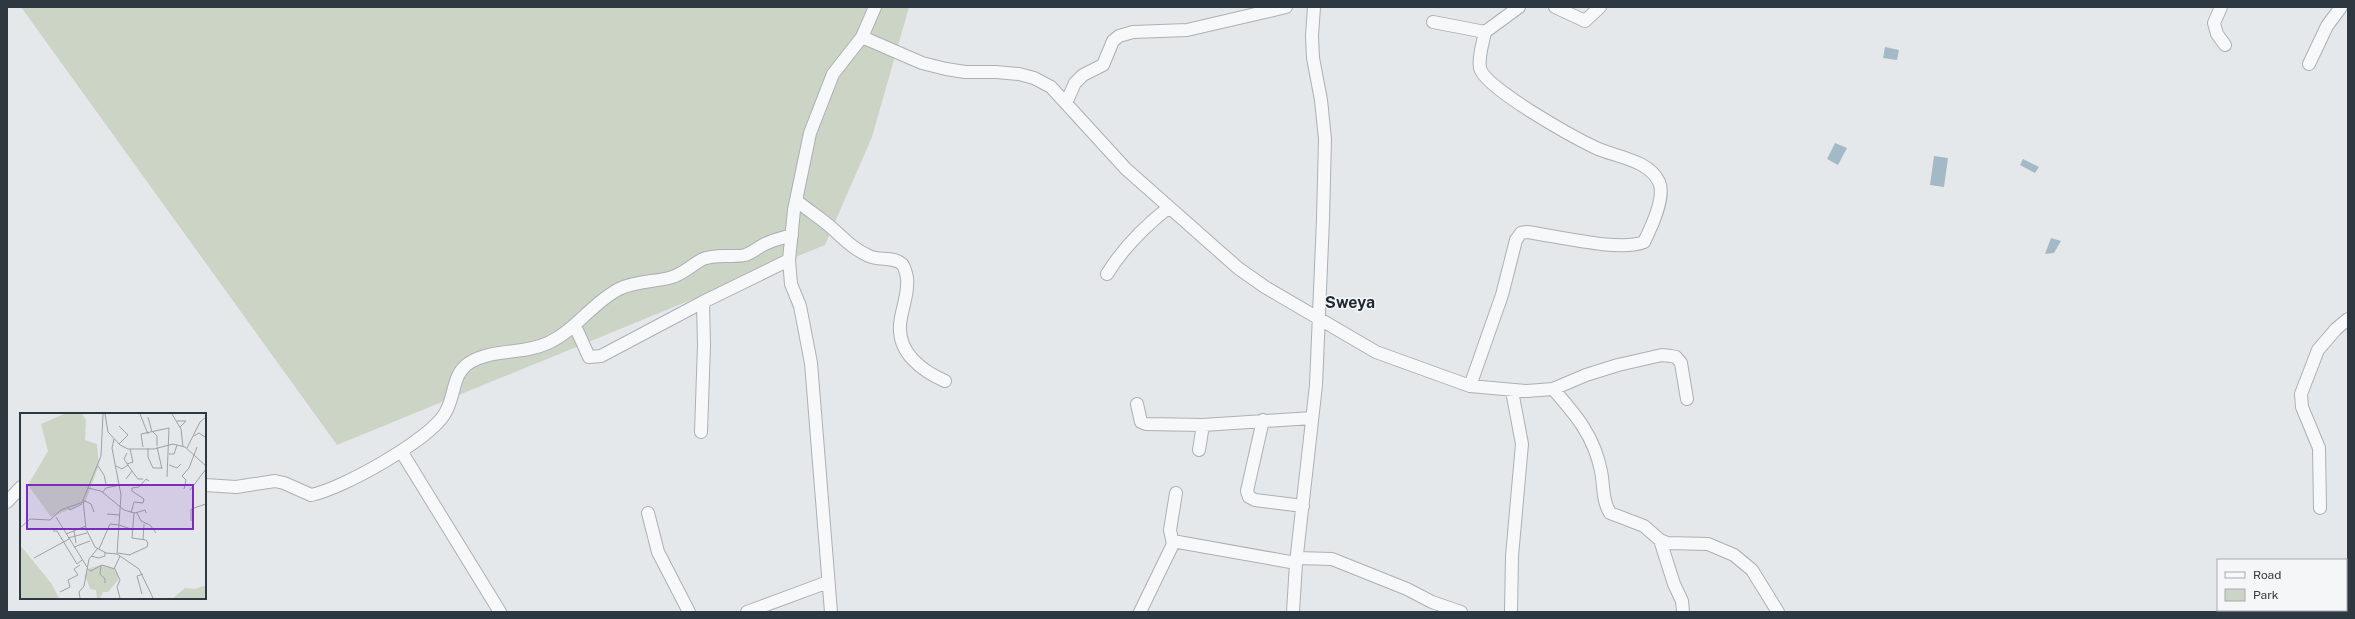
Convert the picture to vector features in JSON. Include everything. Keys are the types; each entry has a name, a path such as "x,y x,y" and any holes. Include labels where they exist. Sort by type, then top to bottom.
{"street":[{"path":"831,612 828,582 826,524 816,436 811,363 800,306 791,284 790,260 794,210 810,133 833,74 862,36 875,7"},
{"path":"1066,103 1075,83 1083,75 1103,65 1113,41 1119,36 1133,32 1187,30 1286,7"},
{"path":"1293,612 1297,560 1316,385 1325,139 1321,100 1313,58 1312,36 1314,7"},
{"path":"1470,386 1500,301 1516,240 1521,233 1527,232 1615,245 1636,246 1644,242 1653,226 1661,193 1660,183 1654,173 1637,163 1585,142 1511,98 1483,76 1479,60 1485,32 1519,7"},
{"path":"1555,7 1585,21 1589,20 1600,7"},
{"path":"2221,7 2214,22 2217,34 2225,45"},
{"path":"2309,64 2327,26 2341,7"},
{"path":"1433,22 1485,32"},
{"path":"862,36 922,63 964,72 996,72 1034,78 1051,87 1074,114 1126,169 1168,208 1188,222 1238,268 1376,352 1470,386 1512,391 1553,390 1586,375 1618,365 1662,356 1671,356 1676,357 1681,363 1688,399"},
{"path":"797,201 859,251 872,258 894,260 902,264 906,271 907,284 907,297 900,325 905,348 909,356 919,365 945,381"},
{"path":"1106,274 1117,257 1143,228 1168,208"},
{"path":"206,485 236,487 275,481 284,482 311,495 338,487 401,451 444,416 450,404 456,378 460,369 487,355 529,350 546,344 575,326 596,306 624,287 670,278 714,255 747,254 774,240 792,235"},
{"path":"575,326 585,352 589,357 594,358 703,302 790,260"},
{"path":"701,432 704,352 703,302"},
{"path":"2320,508 2318,448 2302,407 2301,394 2318,350 2336,329 2348,319"},
{"path":"1553,390 1574,411 1586,429 1601,471 1604,500 1610,513 1644,526 1660,540 1667,543 1708,544 1734,555 1752,570 1778,612"},
{"path":"1511,612 1512,556 1522,444 1512,391"},
{"path":"1137,404 1141,422 1146,424 1203,425 1312,418"},
{"path":"1263,420 1255,460 1247,485 1249,497 1255,500 1303,506"},
{"path":"1199,450 1203,425"},
{"path":"401,451 500,612"},
{"path":"7,502 20,489"},
{"path":"1140,612 1173,544 1170,530 1176,493"},
{"path":"648,513 658,552 689,612"},
{"path":"1660,540 1674,584 1682,601 1683,612"},
{"path":"1173,544 1178,542 1188,542 1297,560 1332,560 1407,589 1432,602 1462,612"},
{"path":"747,612 828,582"}],"green space":[{"path":"21,7 909,7 872,137 825,245 337,445"}],"water":[{"path":"1885,47 1899,50 1897,60 1883,58"},
{"path":"1835,143 1847,148 1838,165 1827,159"},
{"path":"1934,156 1948,158 1944,187 1930,185"},
{"path":"2023,159 2039,167 2035,173 2020,165"},
{"path":"2051,238 2061,241 2054,253 2045,254"}],"district":[{"name":"Sweya","path":"1350,302"}]}
